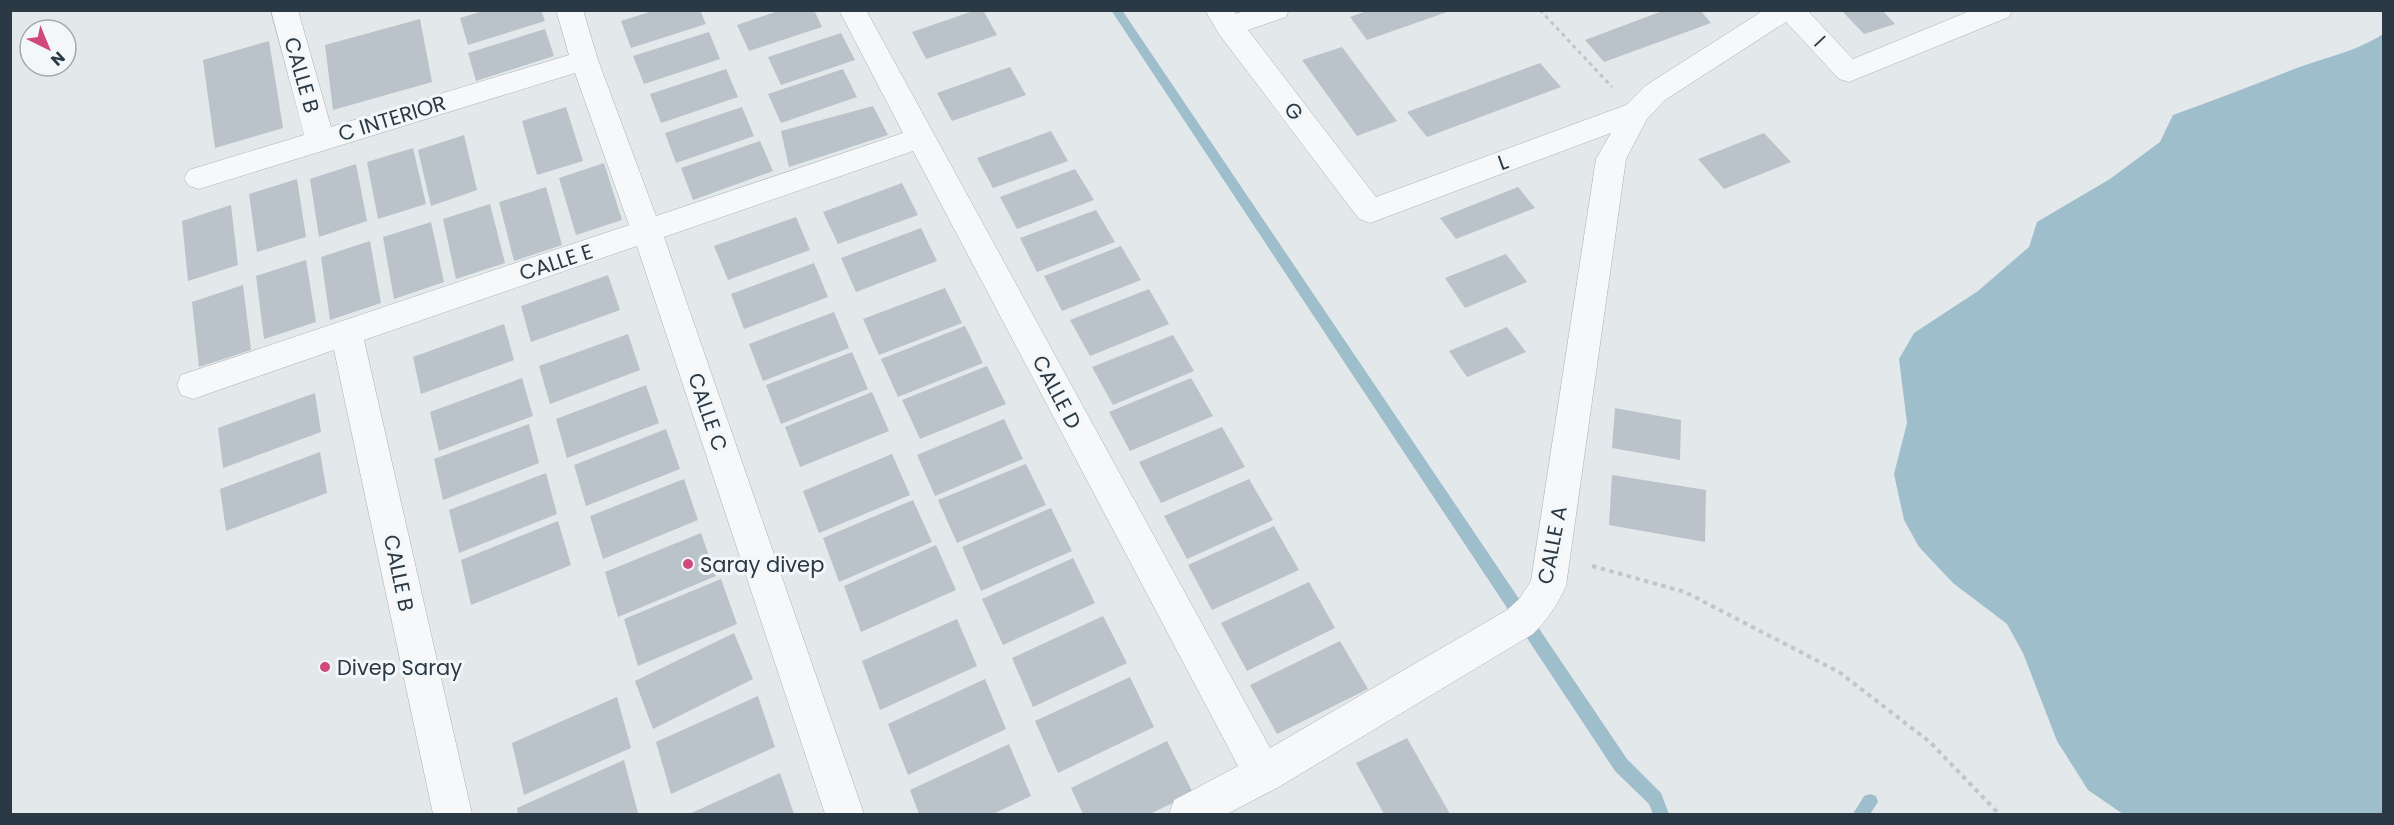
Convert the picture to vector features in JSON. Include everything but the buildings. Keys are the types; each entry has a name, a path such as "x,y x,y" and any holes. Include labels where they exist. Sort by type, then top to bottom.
{"street":[{"name":"CALLE B","path":"284,10 320,140"},
{"name":"CALLE C","path":"569,10 584,60 647,231 845,814"},
{"name":"CALLE D","path":"852,10 1263,774"},
{"path":"1224,19 1276,10"},
{"name":"L","path":"1370,211 1645,103 1785,10"},
{"name":"I","path":"1791,10 1849,72 1999,10"},
{"name":"G","path":"1224,19 1370,211"},
{"name":"C INTERIOR","path":"199,178 584,60"},
{"name":"CALLE A","path":"1188,814 1263,774 1526,617 1548,586 1611,159 1645,103"},
{"name":"CALLE E","path":"193,385 920,138"},
{"name":"CALLE B","path":"346,332 452,814"}],"path":[{"path":"1540,10 1645,103"},
{"path":"1553,555 1685,592 1839,672 1930,742 1999,814"}],"water":[{"path":"2383,34 2383,814 2123,814 2088,790 2057,741 2023,653 2007,624 1953,583 1919,547 1904,520 1894,474 1907,423 1899,359 1914,333 1978,291 2029,247 2037,222 2110,179 2160,142 2173,115 2301,66 2349,51"}],"waterway":[{"path":"1116,10 1541,647 1621,765 1655,799 1661,814"},
{"path":"1861,814 1870,802"}],"place":[{"name":"Saray divep","path":"688,564"},
{"name":"Divep Saray","path":"325,667"}]}
